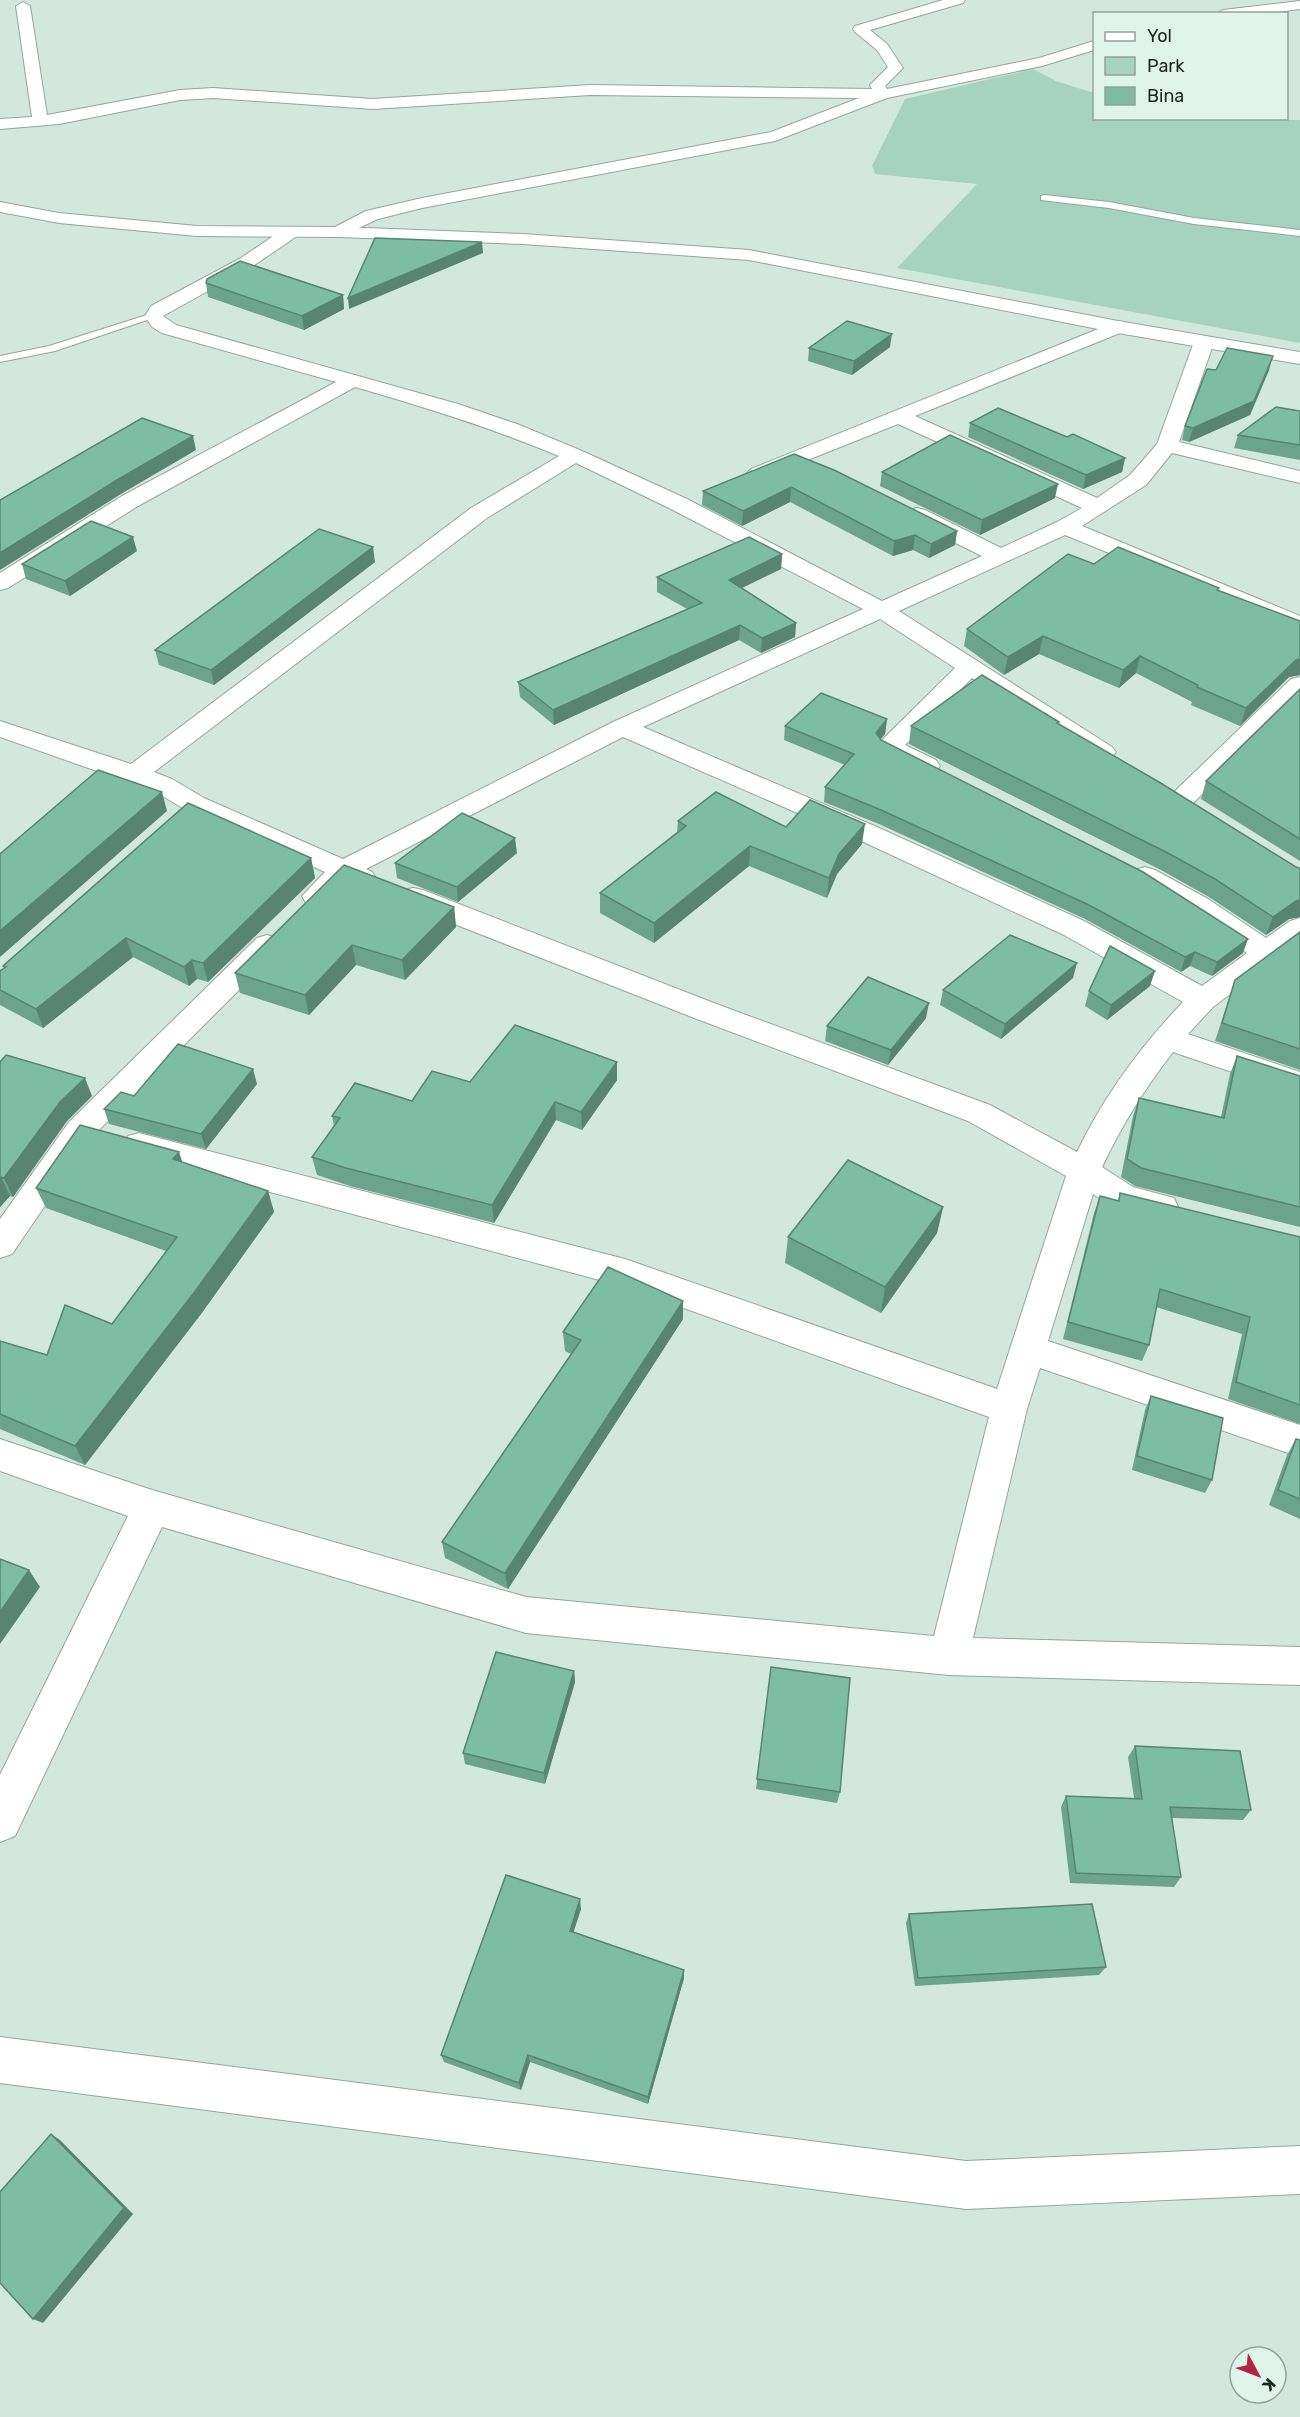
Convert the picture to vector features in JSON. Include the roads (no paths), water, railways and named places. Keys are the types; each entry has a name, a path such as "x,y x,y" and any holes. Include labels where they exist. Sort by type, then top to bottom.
{"street":[{"path":"883,94 877,85 896,68 882,47 860,29 958,0"},
{"path":"1240,12 1300,5"},
{"path":"23,6 40,121"},
{"path":"339,232 372,215 422,203 775,136 883,94 1042,62 1093,46"},
{"path":"0,124 40,121 180,95 213,93 373,104 590,90 883,94"},
{"path":"0,207 59,218 197,231 339,232 523,238 749,255 1118,327 1300,358"},
{"path":"291,232 247,262 158,310 154,316 159,323 170,329 354,380 510,428 574,455 679,504 882,610 1120,763"},
{"path":"745,478 1118,327"},
{"path":"0,1245 80,1130 343,870 622,727 1065,527 1099,507 1138,480 1167,446 1204,342"},
{"path":"0,583 130,501 354,380"},
{"path":"900,417 1099,507"},
{"path":"1167,446 1300,477"},
{"path":"135,774 479,513 574,455"},
{"path":"799,457 820,467"},
{"path":"679,504 701,496"},
{"path":"894,504 1000,556"},
{"path":"1065,527 1300,624"},
{"path":"952,779 889,747 956,679 971,667"},
{"path":"1180,801 1300,684"},
{"path":"622,727 867,833 1074,928 1203,1000"},
{"path":"0,729 135,774 186,811 979,1113 1084,1171 1124,1198 1190,1215"},
{"path":"1119,863 1198,906 1266,952"},
{"path":"949,1656 1009,1409 1084,1171 1103,1131 1130,1086 1167,1038 1203,1000 1300,928"},
{"path":"1167,1038 1300,1084"},
{"path":"80,1130 625,1273 1009,1409"},
{"path":"1028,1349 1300,1441"},
{"path":"0,1455 152,1507 526,1615 949,1656 1300,1666"},
{"path":"0,1821 152,1507"},
{"path":"0,2060 966,2185 1300,2170"}],"lane":[{"path":"1044,198 1109,204 1194,221 1300,233"},
{"path":"0,359 68,344 154,316"}]}
